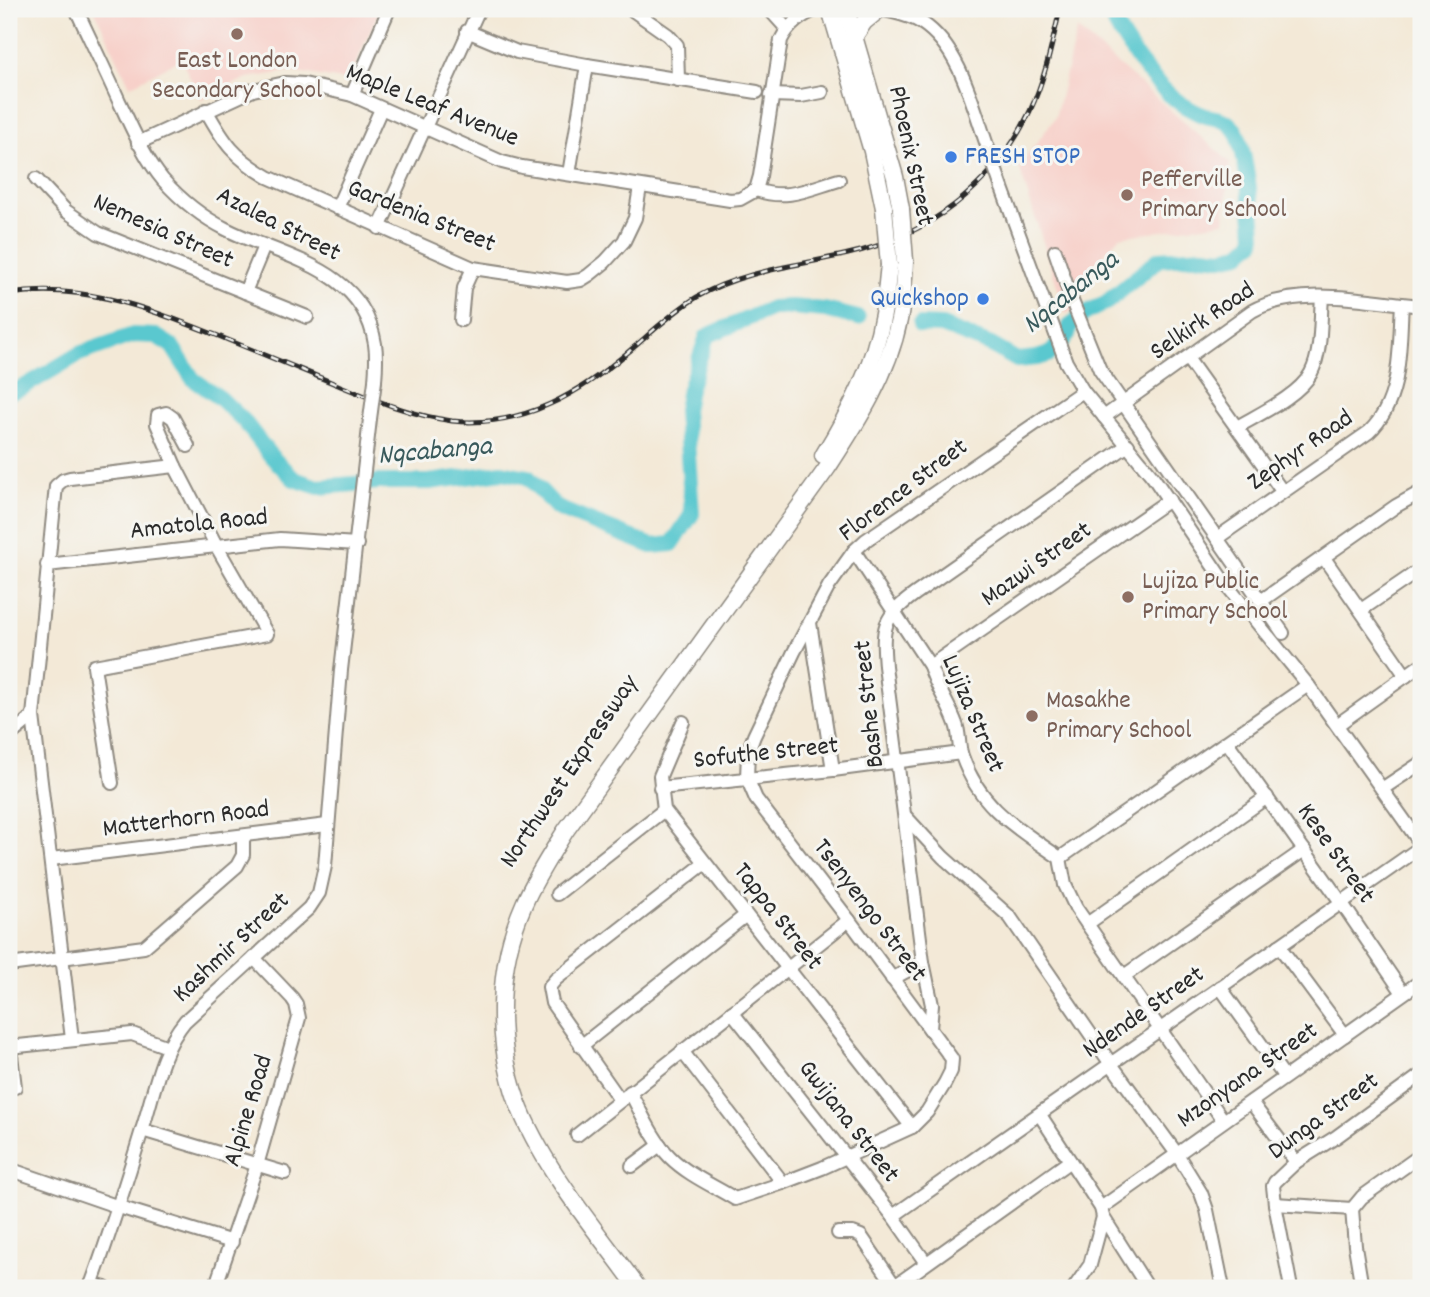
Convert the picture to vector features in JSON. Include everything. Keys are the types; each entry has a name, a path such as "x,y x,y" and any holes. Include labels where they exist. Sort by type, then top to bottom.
{"main road":[{"name":"Phoenix Street","path":"824,464 876,389 899,320 905,261 892,209 830,9"},
{"name":"Phoenix Street","path":"824,464 870,365 883,315 895,177 846,9"},
{"path":"854,37 864,22 881,9"},
{"name":"Northwest Expressway","path":"626,1288 544,1172 509,1104 498,1065 493,1030 493,992 498,957 514,902 546,843 824,464"},
{"name":"Northwest Expressway","path":"638,1288 555,1173 518,1102 507,1063 502,1030 503,991 508,957 524,904 566,830 824,464"}],"street":[{"name":"Azalea Street","path":"76,9 138,143 162,179 184,201 228,230 328,274 352,293 364,312 375,344 375,381 357,544"},
{"path":"352,95 389,9"},
{"path":"379,228 479,9"},
{"path":"631,9 673,39 679,52 678,80"},
{"path":"769,9 787,29"},
{"path":"756,190 778,51 787,29 803,15 818,9"},
{"path":"881,9 922,23 942,41 958,67 1072,374 1169,499 1224,582 1308,685 1421,845"},
{"path":"467,31 517,52 757,92"},
{"path":"569,174 587,65"},
{"name":"Maple Leaf Avenue","path":"138,143 253,90 285,83 320,86 352,95 502,162 640,187 730,200 740,199 756,190 780,196 839,180"},
{"path":"771,95 801,96 822,92"},
{"path":"337,208 381,109"},
{"name":"Gardenia Street","path":"206,110 229,148 242,161 268,177 473,268 559,282 581,280 605,262 628,235 635,218 640,187"},
{"name":"Nemesia Street","path":"36,179 66,211 98,233 307,317"},
{"name":"Nemesia Street","path":"245,292 264,246"},
{"path":"1055,251 1100,370 1283,633"},
{"path":"461,320 464,288 473,268"},
{"path":"1237,427 1306,382 1315,361 1322,298"},
{"name":"Selkirk Road","path":"1104,417 1261,306 1282,299 1322,298 1421,306"},
{"name":"Zephyr Road","path":"1217,538 1369,432 1385,413 1395,382 1402,304"},
{"path":"1187,358 1282,491"},
{"name":"Florence Street","path":"747,778 748,752 788,663 836,575 854,551 866,540 1083,391"},
{"path":"112,783 94,666 267,634 174,466 157,425 158,415 166,413 173,418 188,446"},
{"name":"Bashe Street","path":"930,1029 932,1005 922,962 884,648 885,626 893,610 1128,445"},
{"path":"72,1040 33,716 53,494 59,482 70,478 174,466"},
{"path":"1261,601 1396,506 1421,492"},
{"name":"Mazwi Street","path":"930,666 1169,499"},
{"name":"Amatola Road","path":"47,565 288,538 357,544"},
{"name":"Kashmir Street","path":"90,1286 119,1207 168,1047 185,1021 309,908 319,893 325,866 341,670 357,544"},
{"name":"Lujiza Street","path":"854,551 930,666 936,686 957,727 961,753 976,787 991,807 1060,858"},
{"path":"1324,558 1406,676"},
{"path":"1361,610 1421,569"},
{"path":"810,623 832,770"},
{"path":"1337,725 1421,665"},
{"path":"1223,1120 1076,908 1065,885 1060,858 1308,685"},
{"path":"9,736 33,716"},
{"name":"Tappa Street","path":"683,722 662,770 660,788 664,810 912,1126"},
{"name":"Kese Street","path":"1227,742 1403,993"},
{"name":"Sofuthe Street","path":"660,788 961,753"},
{"path":"1382,789 1421,763"},
{"name":"Tsenyengo Street","path":"747,778 762,808 849,919 952,1059 951,1071 927,1112 912,1126"},
{"path":"1087,923 1267,797"},
{"path":"557,894 664,810"},
{"path":"905,817 943,857 1004,910 1177,1154 1201,1193 1207,1210 1223,1288"},
{"name":"Matterhorn Road","path":"51,859 327,825"},
{"path":"9,965 136,950 152,942 237,866 243,855 243,836"},
{"name":"Ndende Street","path":"893,1216 1421,845"},
{"path":"1124,976 1304,850"},
{"path":"705,863 556,979 549,988 552,1003 581,1046 625,1096 660,1145 686,1170 735,1199 783,1184 912,1126"},
{"path":"581,1046 746,915"},
{"path":"577,1135 849,919"},
{"path":"1279,946 1345,1035"},
{"name":"Alpine Road","path":"215,1288 257,1165 299,1018 292,998 254,958"},
{"path":"892,979 922,962"},
{"name":"Mzonyana Street","path":"1102,1212 1223,1120 1421,981"},
{"path":"1220,987 1284,1076"},
{"name":"Gwijana Street","path":"732,1012 846,1155 926,1263"},
{"path":"15,1087 9,1047 132,1034 168,1047"},
{"path":"682,1051 783,1184"},
{"name":"Dunga Street","path":"1291,1288 1275,1204 1275,1182 1296,1162 1336,1137 1421,1075"},
{"path":"1251,1102 1296,1162"},
{"path":"1040,1115 1148,1288"},
{"path":"142,1130 285,1172"},
{"path":"632,1166 660,1145"},
{"path":"1363,1288 1352,1209 1362,1197 1421,1155"},
{"path":"838,1233 853,1233 861,1237 893,1287 1070,1161"},
{"path":"9,1169 232,1242"},
{"path":"1275,1204 1352,1209"},
{"path":"1074,1288 1090,1265 1102,1212"},
{"path":"90,1286 105,1288"}],"shaded area":[{"name":"East London Secondary School","path":"94,9 380,9 348,81 293,71 247,78 201,99 181,59 130,86"},
{"name":"Pefferville Primary School","path":"1077,29 1230,162 1224,222 1119,237 1072,291 1075,308 1066,314 1019,167 1055,118"}],"waterway":[{"name":"Nqcabanga","path":"920,325 942,326 991,345 1017,360 1037,358 1050,354 1068,335 1070,326 1084,314 1107,302 1159,259 1204,256 1221,258 1240,254 1254,241 1251,201 1239,138 1235,130 1224,120 1200,114 1183,105 1161,87 1130,48 1108,9"},
{"name":"Nqcabanga","path":"9,392 22,388 79,354 133,335 156,336 172,346 193,379 220,398 244,421 270,455 294,479 318,487 378,482 429,482 502,472 528,477 557,508 652,546 672,544 692,514 685,410 689,389 707,336 772,308 825,310 858,318"}],"railway":[{"path":"9,294 63,292 140,307 380,402 423,415 452,421 478,422 527,413 572,393 613,364 680,308 715,288 771,270 877,246 905,235 956,204 998,162 1030,111 1044,74 1060,9"}],"place":[{"name":"East London Secondary School","path":"237,34"},
{"name":"FRESH STOP","path":"951,157"},
{"name":"Pefferville Primary School","path":"1127,195"},
{"name":"Quickshop","path":"983,299"},
{"name":"Lujiza Public Primary School","path":"1128,597"},
{"name":"Masakhe Primary School","path":"1032,716"}]}
